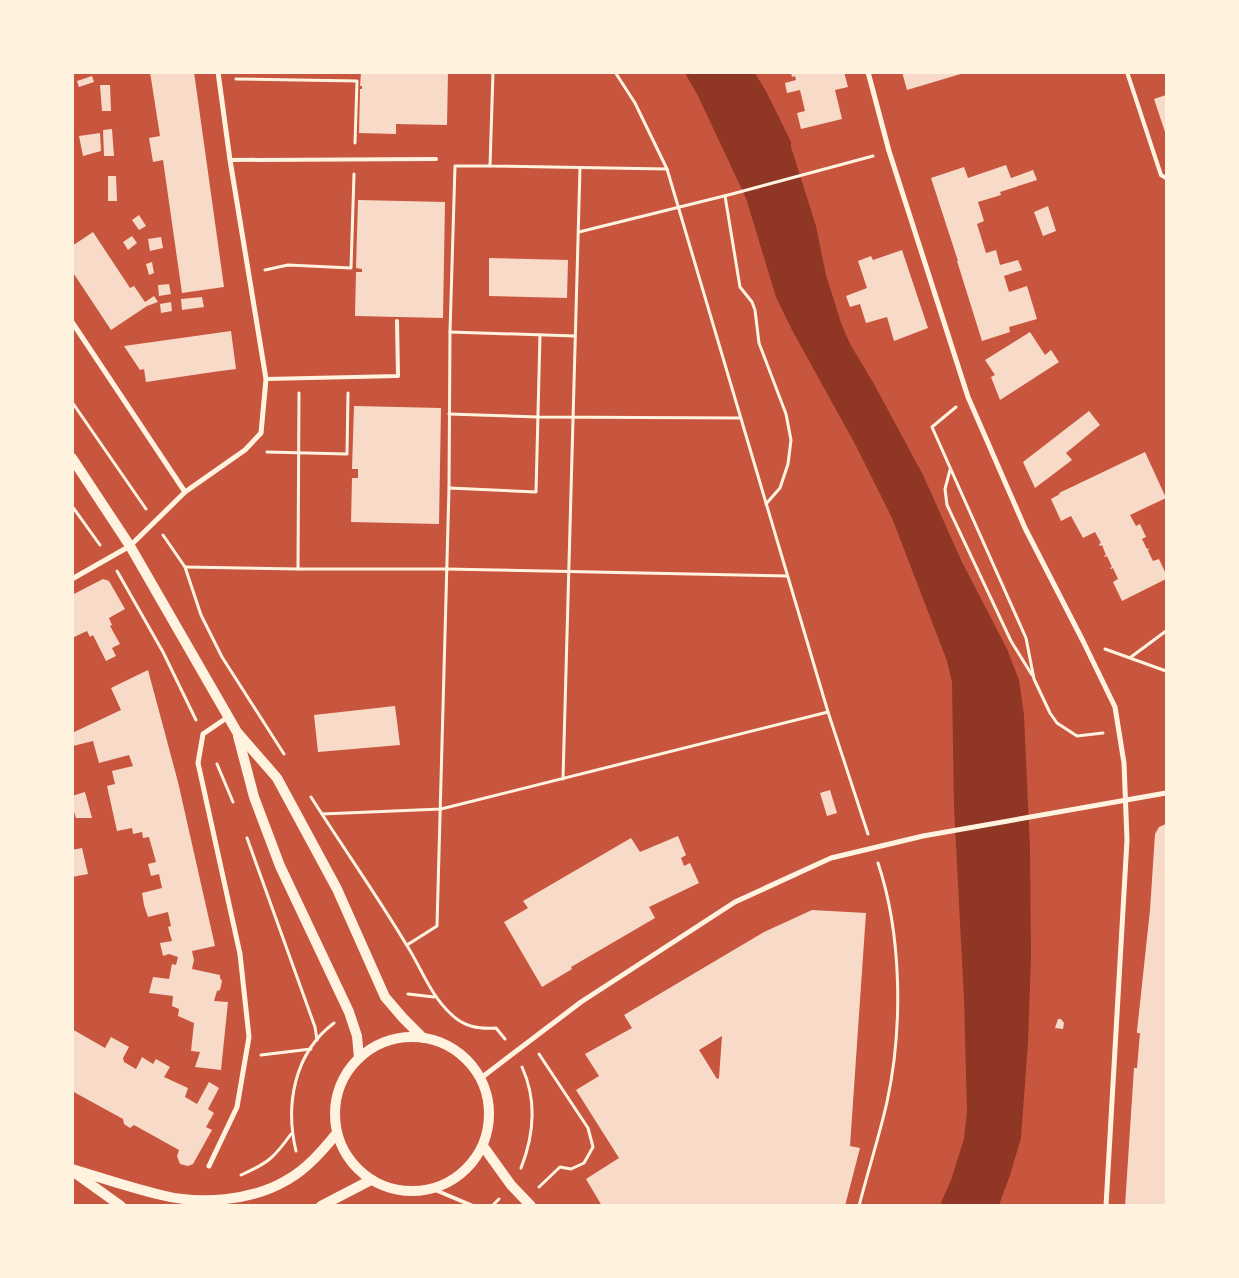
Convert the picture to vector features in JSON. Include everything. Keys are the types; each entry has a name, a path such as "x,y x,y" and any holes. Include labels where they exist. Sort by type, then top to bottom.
{"main road":[{"path":"72,458 130,546 228,718 237,732 277,778 337,890 385,997 423,1038"},
{"path":"237,732 254,797 280,866 349,1012 357,1036 359,1058"},
{"path":"413,1037 423,1038 441,1042 454,1049 474,1067 486,1090 490,1114 487,1136 471,1165 453,1180 433,1189 417,1192 400,1191 370,1180 350,1161 337,1133 335,1108 337,1095 349,1070 359,1058 375,1047 392,1040 413,1037"},
{"path":"72,1170 162,1196 194,1200 230,1198 258,1192 288,1180 321,1152 337,1133"},
{"path":"483,1146 511,1184 529,1202"},
{"path":"72,1170 121,1206"},
{"path":"321,1206 370,1180"}],"street":[{"path":"72,579 130,546 185,492 245,450 261,433 266,379 230,160 218,72"},
{"path":"868,72 889,151 968,396 1025,528 1115,707 1124,763 1126,840 1106,1206"},
{"path":"72,322 185,492"},
{"path":"209,1166 237,1107 249,1037 240,954 198,762 203,734 228,718"},
{"path":"481,1078 581,1002 735,902 831,858 923,836 1166,793"}],"lane":[{"path":"1127,72 1161,175 1166,178"},
{"path":"230,160 436,159"},
{"path":"266,379 398,376 397,321"},
{"path":"433,1189 473,1206"}],"path":[{"path":"490,166 493,72"},
{"path":"615,72 635,103 667,169 765,504 828,712 880,872 889,909 895,955 897,996 895,1051 887,1100 859,1206"},
{"path":"219,79 350,80"},
{"path":"578,232 732,194 889,151"},
{"path":"407,945 437,926 449,488 454,166 667,169"},
{"path":"563,779 580,168"},
{"path":"724,196 740,287 752,302 755,310 759,342 786,414 791,440 788,464 780,488 765,504"},
{"path":"249,272 288,265 346,268"},
{"path":"450,332 576,336"},
{"path":"449,488 536,492 540,335"},
{"path":"245,450 299,454 347,454 348,377"},
{"path":"298,570 299,378"},
{"path":"968,396 932,427 1026,638 1034,678"},
{"path":"72,402 185,567 201,615 222,657 285,755"},
{"path":"449,414 538,417 740,418"},
{"path":"950,469 945,489 947,505 1011,641 1034,678 1050,713 1057,723 1077,736 1119,731"},
{"path":"72,506 110,558 163,652 203,734 234,804"},
{"path":"185,567 298,570 446,569 787,576"},
{"path":"1131,657 1166,631"},
{"path":"1083,641 1166,671"},
{"path":"322,814 441,809 828,712"},
{"path":"309,793 407,945 435,997 452,1015 477,1029 496,1028 516,1053 528,1079 533,1123 527,1154 521,1169 511,1184 492,1206"},
{"path":"237,1177 263,1165 277,1154 292,1134 291,1105 295,1082 305,1058 317,1040 315,1027 244,832"},
{"path":"529,1202 560,1167 571,1169 584,1163 593,1147 588,1128 530,1041"},
{"path":"245,1057 310,1050"}],"shaded area":[{"path":"685,73 755,73 767,93 791,142 816,226 826,275 841,323 850,344 923,475 962,562 1007,649 1019,680 1024,715 1030,848 1031,957 1028,1042 1021,1138 999,1205 940,1205 951,1180 964,1139 967,1110 964,999 954,807 952,682 947,661 892,518 855,444 792,330 776,297 746,198 698,96"}],"building":[{"path":"150,72 194,72 224,287 182,293 163,160 153,162 149,138 160,136"},
{"path":"361,72 448,72 447,125 396,124 396,134 359,133 360,89 362,89 362,86 360,86"},
{"path":"791,72 844,72 848,87 835,90 842,119 801,129 797,113 805,111 800,90 787,93 785,83 796,80 795,76 792,77"},
{"path":"902,72 964,72 964,73 907,90"},
{"path":"92,76 94,82 79,87 77,81"},
{"path":"100,85 110,85 111,111 102,111"},
{"path":"1166,95 1166,135 1154,99"},
{"path":"112,129 114,156 104,156 103,130"},
{"path":"100,133 101,151 83,156 79,136"},
{"path":"1006,165 1011,178 1033,170 1037,180 1000,192 1001,195 978,202 984,221 977,224 986,253 996,250 1000,265 1018,260 1022,270 1004,276 1009,292 1027,286 1037,319 1009,327 1010,332 982,341 931,178 964,167 968,178"},
{"path":"108,176 116,176 117,201 108,201"},
{"path":"358,200 445,202 443,318 355,316 356,272 362,272 362,269 356,268"},
{"path":"1048,206 1056,231 1043,236 1034,212"},
{"path":"139,215 146,226 139,230 132,220"},
{"path":"93,232 130,288 134,286 145,302 154,296 158,302 147,306 111,330 72,271 72,246"},
{"path":"132,236 137,243 128,250 123,242"},
{"path":"161,237 163,248 150,251 148,239"},
{"path":"902,250 928,328 894,341 887,317 866,323 860,304 850,307 846,296 867,288 858,261 871,256 873,260"},
{"path":"489,258 568,260 567,298 489,296"},
{"path":"152,262 154,273 149,275 146,264"},
{"path":"169,284 171,294 159,296 158,285"},
{"path":"202,297 204,307 182,310 181,299"},
{"path":"171,302 172,311 161,313 160,304"},
{"path":"231,331 236,369 146,382 144,369 140,370 124,346"},
{"path":"1030,332 1045,355 1051,350 1059,362 1000,400 991,377 995,375 985,360"},
{"path":"354,406 441,408 439,524 351,522 352,478 358,478 358,469 352,469"},
{"path":"1089,411 1100,425 1066,453 1072,460 1035,488 1023,462"},
{"path":"1145,452 1166,498 1130,515 1136,526 1140,524 1146,537 1142,539 1147,549 1149,548 1148,551 1153,561 1159,559 1166,574 1166,579 1122,601 1113,582 1118,579 1113,568 1110,568 1112,567 1107,556 1104,556 1106,555 1102,545 1100,546 1099,544 1101,543 1095,532 1083,538 1071,516 1061,521 1051,499 1059,493"},
{"path":"103,579 109,581 125,609 109,618 112,625 110,626 120,644 112,648 116,656 106,661 93,635 90,637 87,631 72,638 72,595"},
{"path":"148,670 178,782 215,946 192,951 194,960 192,969 220,975 222,981 220,990 217,991 214,1001 228,1002 221,1070 195,1067 200,1052 191,1051 194,1023 178,1016 179,1009 172,1006 173,996 149,993 153,977 169,979 172,964 176,965 178,957 169,954 163,956 160,943 172,941 168,927 171,926 168,912 148,917 144,905 142,893 162,888 159,874 151,876 148,864 156,862 149,837 143,838 142,832 133,834 132,828 117,831 107,786 115,784 112,771 133,766 129,755 99,763 93,741 73,746 72,744 72,733 121,710 111,688"},
{"path":"395,706 400,745 318,752 314,715"},
{"path":"830,790 837,813 827,816 820,793"},
{"path":"85,792 92,818 76,818 72,805 72,796"},
{"path":"1166,824 1166,1206 1125,1206 1134,1068 1137,1068 1140,1033 1137,1033 1137,1031 1150,910 1155,834 1159,827"},
{"path":"678,836 686,855 681,858 684,866 690,863 699,883 649,907 655,918 571,967 572,969 542,987 504,922 528,908 523,901 631,838 640,852"},
{"path":"82,848 88,874 72,877 72,850"},
{"path":"812,910 866,913 850,1146 860,1148 845,1206 602,1206 586,1179 619,1158 576,1090 599,1076 585,1054 632,1028 624,1015 764,932","holes":["722,1036 719,1078 717,1079 699,1050"]},
{"path":"1058,1019 1061,1019 1064,1023 1063,1029 1055,1028"},
{"path":"72,1029 105,1048 111,1037 129,1047 123,1058 124,1062 136,1069 142,1057 153,1064 156,1059 170,1067 164,1077 188,1088 185,1097 197,1104 209,1082 219,1088 208,1109 214,1113 206,1127 212,1130 193,1164 188,1166 180,1164 177,1156 179,1150 134,1125 130,1128 124,1124 123,1119 72,1091"}]}
